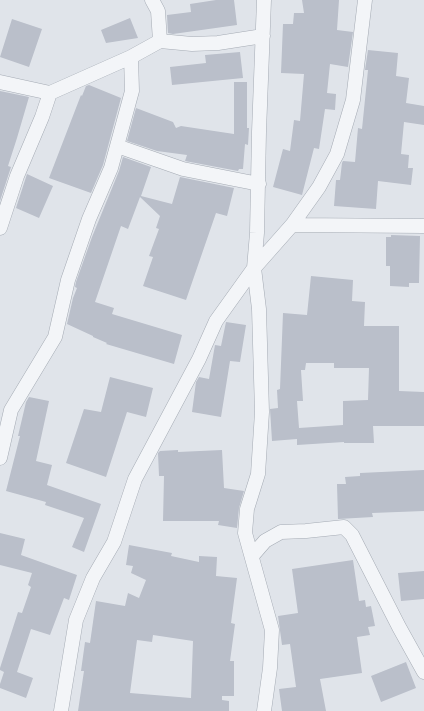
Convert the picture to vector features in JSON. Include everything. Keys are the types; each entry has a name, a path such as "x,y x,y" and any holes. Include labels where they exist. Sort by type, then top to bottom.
{"street":[{"path":"152,0 158,11 160,41"},
{"path":"264,0 259,132 259,184 254,268 259,309 262,412 258,474 248,509 246,534 272,630 270,668 264,711"},
{"path":"61,711 76,620 93,578 114,542 136,479 199,359 216,321 254,268 292,225 319,187 337,154 353,100 365,0"},
{"path":"0,82 50,93 131,57 160,41 192,44 218,43 263,36"},
{"path":"0,458 11,410 55,337 68,280 89,219 111,168 132,91 131,57"},
{"path":"0,228 17,176 42,117 50,93"},
{"path":"117,146 183,169 259,184"},
{"path":"292,225 424,226"},
{"path":"252,556 265,541 281,532 344,527 352,536 398,627 424,672"}],"building":[{"path":"216,0 234,0 237,25 173,34 168,33 167,15 191,12 190,4"},
{"path":"302,0 339,0 337,30 353,32 348,67 330,64 327,93 336,94 335,110 325,109 319,149 314,148 302,195 273,187 283,149 290,151 294,120 300,121 304,74 281,73 283,24 293,24 294,13 304,13"},
{"path":"130,18 138,38 106,43 101,30"},
{"path":"12,19 42,29 29,67 0,57"},
{"path":"368,50 398,53 396,76 409,78 406,103 424,106 424,125 404,122 401,154 409,155 408,168 413,168 411,185 378,181 376,209 334,206 336,180 340,180 342,163 343,161 355,162 358,128 362,129 368,70 365,70"},
{"path":"240,52 243,78 172,85 170,67 206,63 205,55"},
{"path":"234,82 247,82 247,128 249,128 248,145 245,144 243,169 239,169 238,171 185,161 187,155 157,151 127,141 136,108 173,122 176,128 181,126 234,134"},
{"path":"89,85 121,98 103,165 91,193 49,178 81,95 82,96 86,86"},
{"path":"0,91 29,97 8,166 11,167 0,201"},
{"path":"123,157 151,167 141,196 172,204 180,177 234,188 227,216 216,213 186,300 143,286 153,257 149,256 159,229 156,228 160,216 140,197 128,229 121,226 95,302 114,308 112,314 182,335 174,364 106,344 107,343 67,324 77,288 75,287 76,282"},
{"path":"27,174 53,186 39,218 16,208"},
{"path":"391,235 420,236 419,283 409,283 409,287 390,286 390,266 386,266 386,237 391,237"},
{"path":"311,276 353,280 352,301 365,302 364,326 399,326 399,391 424,392 424,426 373,426 374,443 344,442 297,445 297,439 272,441 270,409 278,408 277,390 280,389 283,313 307,315","holes":["306,363 334,363 334,368 369,368 368,400 343,401 343,425 299,428 297,401 303,401 301,370 305,370"]},
{"path":"226,322 246,325 240,362 230,361 221,417 192,412 196,382 199,377 209,379 215,345 221,346"},
{"path":"110,377 153,388 146,417 127,412 106,477 66,463 84,409 101,412"},
{"path":"29,397 49,401 36,461 52,465 47,485 101,504 84,552 72,547 84,518 45,505 46,502 6,491 20,436 18,436 26,402"},
{"path":"178,450 178,452 222,450 224,488 244,491 239,508 237,528 218,525 219,521 163,521 164,476 159,476 158,453 160,451"},
{"path":"424,470 424,511 372,513 373,517 338,519 337,484 346,484 345,477 360,476 360,473"},
{"path":"0,533 25,539 21,555 77,575 69,600 64,598 50,635 31,629 17,672 33,678 26,698 0,688 4,672 0,670 0,668 18,612 22,613 31,587 28,585 32,573 0,565"},
{"path":"129,545 172,553 171,556 199,562 199,556 217,557 216,576 237,578 231,623 235,624 230,661 234,661 234,696 222,696 222,700 229,701 229,711 78,711 84,671 81,671 85,642 90,643 96,601 125,606 128,593 139,598 146,580 131,573 133,566 126,565","holes":["153,635 193,641 191,698 130,693 137,640 152,642"]},
{"path":"353,560 359,601 365,600 366,607 371,606 375,626 368,627 370,635 357,637 362,673 320,679 326,711 282,711 279,689 296,687 290,644 282,645 278,616 298,613 292,569"},
{"path":"424,571 424,599 401,601 398,573"},
{"path":"406,662 416,688 381,702 371,676"}]}
